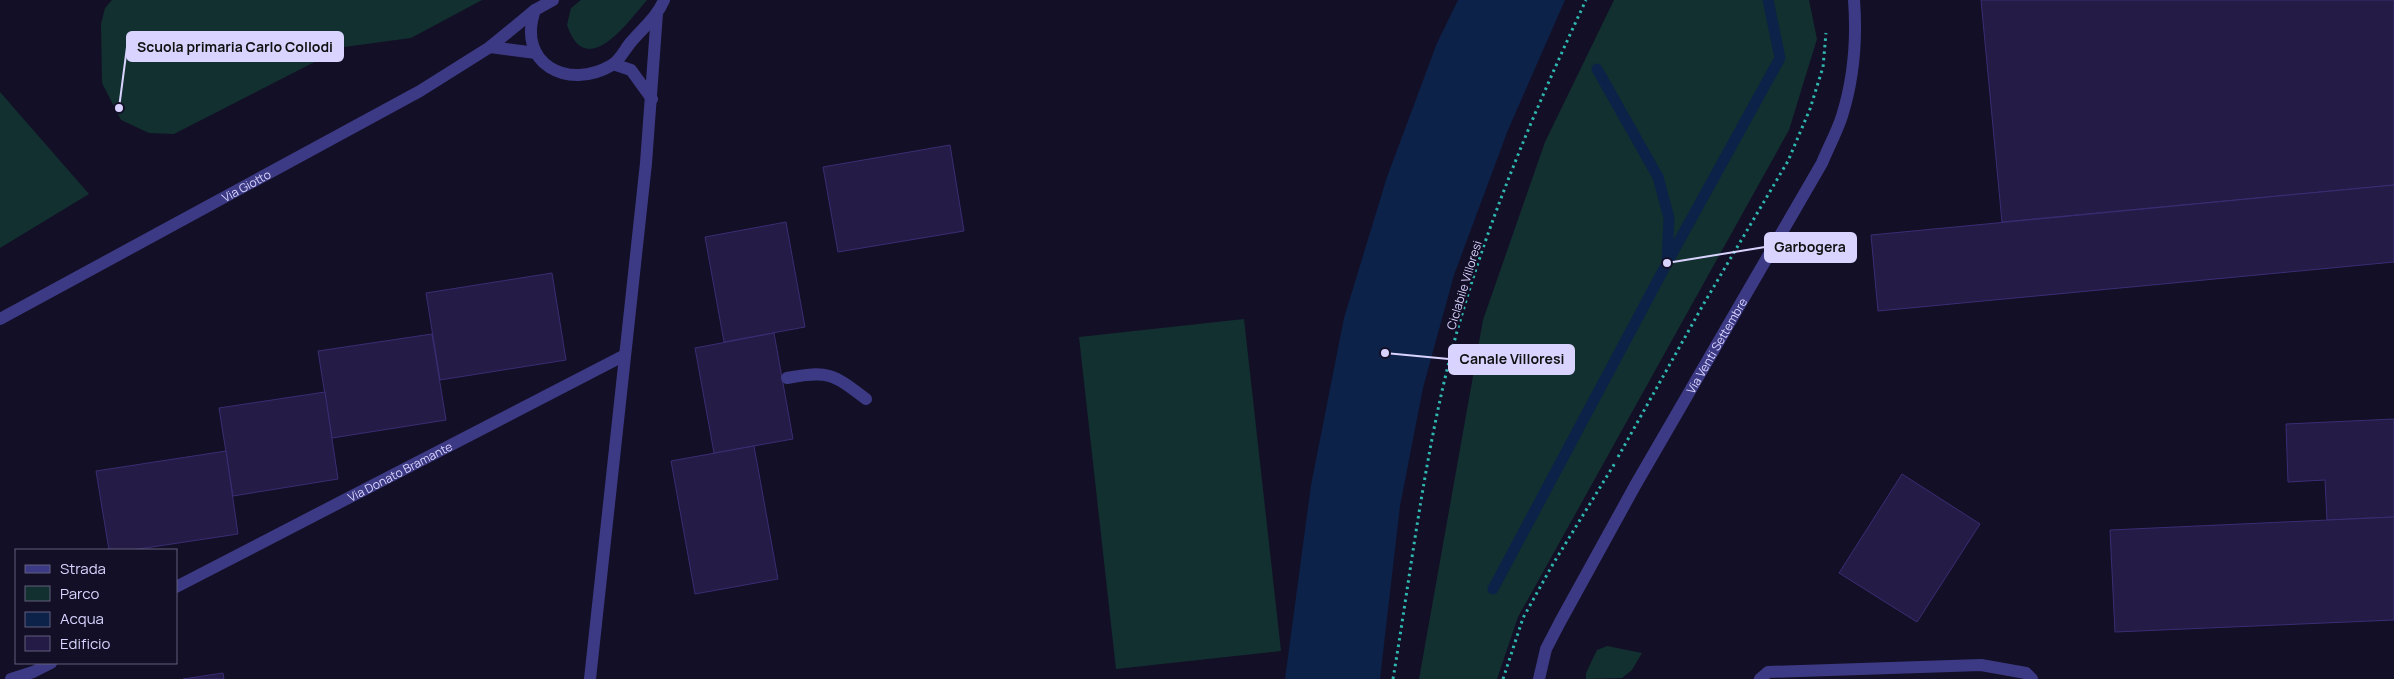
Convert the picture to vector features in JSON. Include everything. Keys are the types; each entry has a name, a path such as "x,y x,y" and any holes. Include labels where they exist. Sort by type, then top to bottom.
{"street":[{"name":"Via Giotto","path":"0,319 420,91 490,47 536,10 553,0"},
{"path":"536,10 531,23 532,44 546,66 563,73 586,73 599,71 613,64 657,13 664,0"},
{"name":"Via Venti Settembre","path":"1539,679 1546,650 1560,622 1636,484 1789,223 1822,163 1842,118 1852,76 1856,25 1854,0"},
{"path":"590,679 652,99 657,13"},
{"path":"490,47 536,53"},
{"path":"613,64 632,70 652,99"},
{"name":"Via Donato Bramante","path":"178,586 625,355"},
{"path":"787,378 816,373 839,378 866,399"},
{"path":"10,679 33,672 48,664"},
{"path":"1760,679 1768,672 1982,665 2026,673 2032,679"}],"path":[{"name":"Ciclabile Villoresi","path":"1394,679 1426,480 1446,374 1471,286 1507,185 1558,60 1586,0"},
{"path":"1503,679 1523,618 1788,161 1810,109 1823,67 1827,28"}],"green space":[{"path":"112,0 482,0 411,38 344,47 174,134 149,133 121,120 102,83 101,24 105,8"},
{"path":"581,0 647,0 618,33 607,42 596,48 585,48 575,41 567,25 571,8"},
{"path":"1614,0 1809,0 1817,39 1789,130 1518,617 1497,679 1419,679 1483,320 1545,142"},
{"path":"0,92 89,194 0,248"},
{"path":"1244,319 1281,651 1116,669 1079,337"},
{"path":"1607,646 1642,653 1632,670 1622,678 1586,679 1586,673 1597,650"}],"water":[{"path":"1458,0 1565,0 1508,130 1454,275 1423,388 1400,506 1380,679 1285,679 1311,485 1344,318 1387,177 1437,43"}],"building":[{"path":"1981,0 2394,0 2394,185 2002,222"},
{"path":"950,145 964,231 838,252 823,167"},
{"path":"2394,185 2394,262 1878,311 1871,235"},
{"path":"786,222 805,327 724,342 705,237"},
{"path":"552,273 566,360 440,380 426,293"},
{"path":"774,333 793,439 714,453 695,348"},
{"path":"432,334 446,420 332,438 318,351"},
{"path":"325,392 338,479 233,496 219,408"},
{"path":"2394,419 2394,517 2327,520 2325,480 2288,482 2286,424"},
{"path":"754,446 778,579 695,594 671,461"},
{"path":"226,451 238,534 139,549 109,549 96,471"},
{"path":"1902,474 1980,524 1917,622 1839,573"},
{"path":"2394,517 2394,620 2115,632 2110,530"},
{"path":"223,673 224,679 183,679"}],"waterway":[{"path":"1668,261 1780,58 1768,0"},
{"path":"1493,589 1667,263 1669,218 1658,177 1597,69"}],"place":[{"name":"Scuola primaria Carlo Collodi","path":"119,108"},
{"name":"Garbogera","path":"1667,263"},
{"name":"Canale Villoresi","path":"1385,353"}]}
